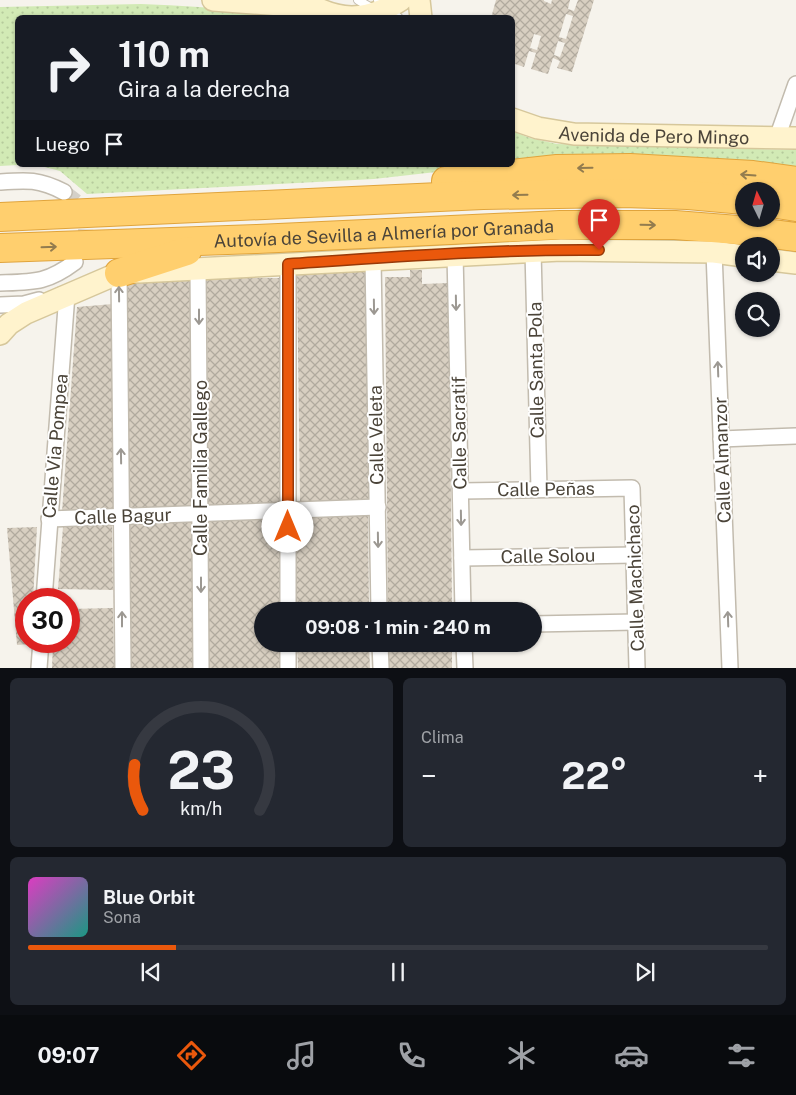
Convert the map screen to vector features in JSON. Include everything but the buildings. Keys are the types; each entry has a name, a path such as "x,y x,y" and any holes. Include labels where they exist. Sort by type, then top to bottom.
{"highway":[{"path":"254,206 484,176 557,169 630,168 753,175 796,181"},
{"name":"Autovía de Sevilla a Almería por Granada","path":"0,217 483,195 623,193 688,195 735,199"},
{"path":"780,204 796,207"},
{"name":"Autovía de Sevilla a Almería por Granada","path":"0,248 217,241 560,225 675,225 796,237"},
{"path":"119,273 217,241"}],"street":[{"path":"213,0 280,5 310,5 339,15"},
{"path":"419,0 421,15"},
{"path":"363,15 388,9"},
{"path":"786,138 796,84"},
{"name":"Avenida de Pero Mingo","path":"515,121 538,128 574,134 786,138"},
{"path":"0,182 32,180 51,185 64,192"},
{"path":"0,334 9,324 26,313 119,273 455,254 561,250 714,252 735,255"},
{"name":"Calle Santa Pola","path":"533,251 539,489"},
{"name":"Calle Almanzor","path":"714,252 730,668"},
{"name":"Calle Sacratif","path":"455,254 463,602"},
{"name":"Calle Veleta","path":"373,259 380,602"},
{"path":"780,261 796,263"},
{"path":"0,283 45,279 60,274 76,262"},
{"path":"288,264 288,602"},
{"name":"Calle Familia Gallego","path":"198,268 202,668"},
{"path":"119,273 123,668"},
{"path":"0,305 24,304 67,294"},
{"name":"Calle Via Pompea","path":"45,588 67,294"},
{"path":"721,440 796,436"},
{"name":"Calle Peñas","path":"461,491 632,488"},
{"name":"Calle Machichaco","path":"632,488 637,668"},
{"name":"Calle Bagur","path":"49,519 378,507"},
{"name":"Calle Solou","path":"462,558 634,555"},
{"path":"542,624 636,622"},
{"path":"288,652 288,668"},
{"path":"380,652 380,668"},
{"path":"464,652 465,668"},
{"path":"39,668 40,653"}],"lane":[{"path":"358,0 388,9"}],"green space":[{"path":"141,4 280,15 15,15 15,165 0,166 0,7"},
{"path":"515,132 530,138 557,144 796,150 796,168 735,160 550,159 515,163"},
{"path":"45,167 480,167 374,179 87,194 60,171"}],"tunnel":[{"path":"64,192 79,204 84,214 85,239 82,250"}],"route":[{"path":"288,527 288,264 455,254 599,250"}]}
